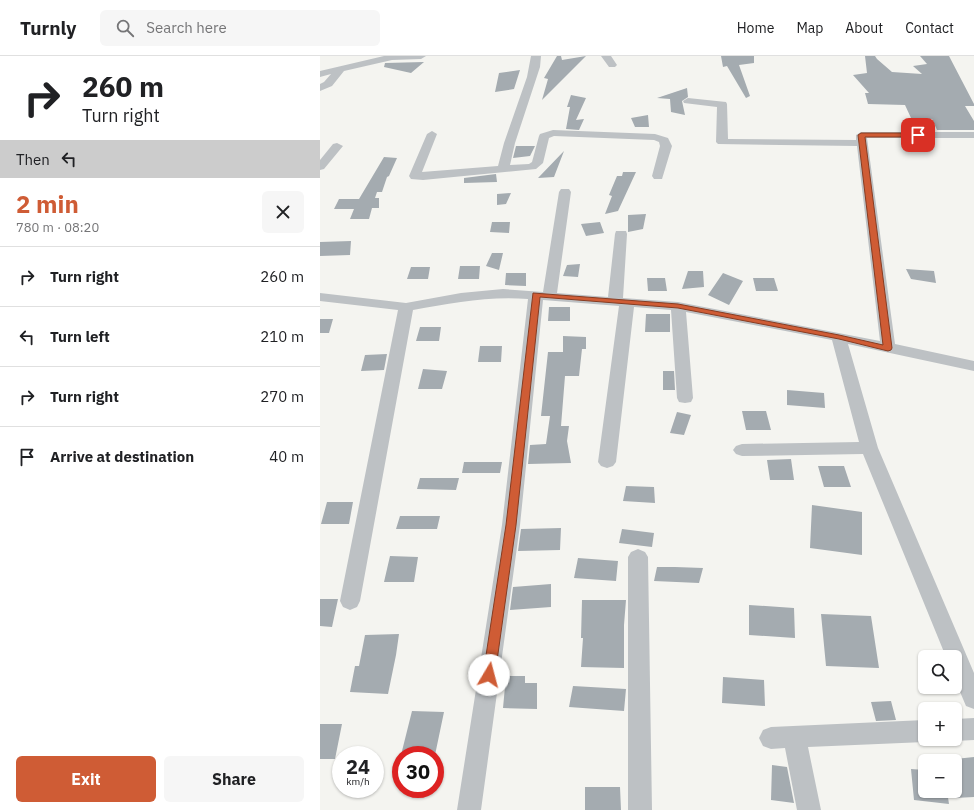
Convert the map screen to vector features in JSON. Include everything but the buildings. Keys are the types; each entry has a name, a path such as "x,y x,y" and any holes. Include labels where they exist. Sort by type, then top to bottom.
{"street":[{"path":"320,74 392,57 421,56"},
{"path":"503,170 507,149 531,82 536,63 536,56"},
{"path":"606,56 612,65"},
{"path":"320,88 328,84 342,68"},
{"path":"688,101 722,104 722,142 862,143"},
{"path":"432,134 415,176 529,168 537,163 544,136 553,133 655,137 664,140 666,146 658,176"},
{"path":"888,348 861,135 974,135"},
{"path":"320,167 337,146"},
{"path":"469,810 543,295 565,192"},
{"path":"606,462 621,302 621,234"},
{"path":"320,297 406,307 461,297 503,293 678,306 839,337 974,366"},
{"path":"678,306 685,398"},
{"path":"350,601 406,307"},
{"path":"839,337 869,448 974,699"},
{"path":"742,450 869,448"},
{"path":"638,557 640,810"},
{"path":"962,730 974,729"},
{"path":"771,738 918,731"},
{"path":"794,737 809,810"}],"route":[{"path":"489,675 511,525 536,295 582,300 678,306 888,348 861,135 918,135"}]}
